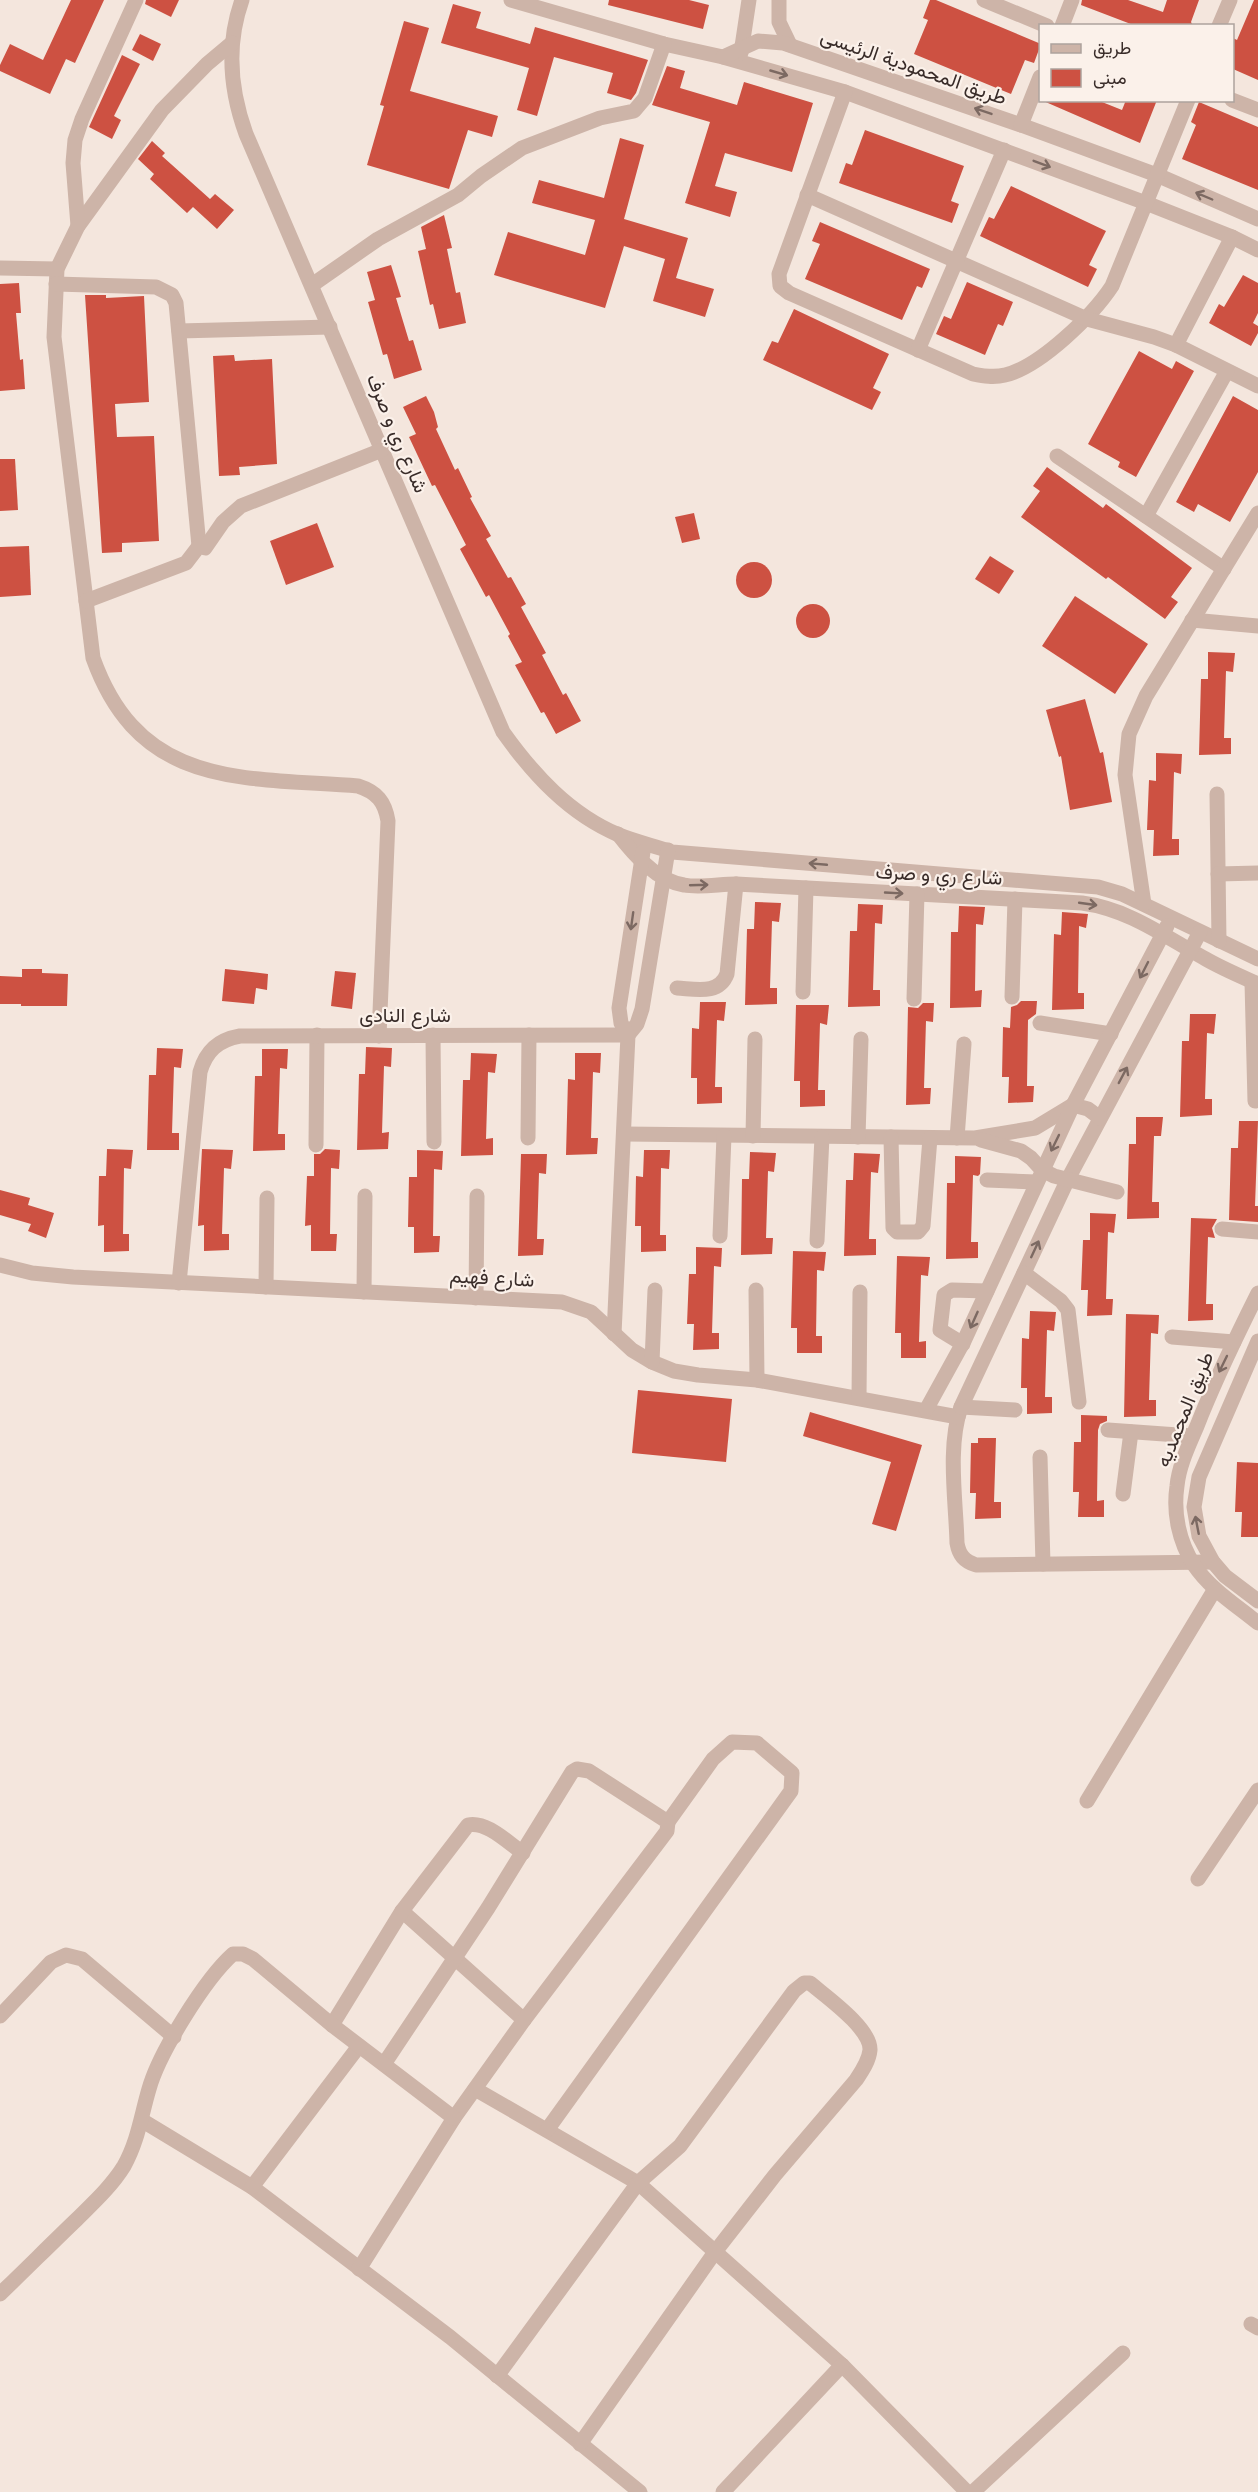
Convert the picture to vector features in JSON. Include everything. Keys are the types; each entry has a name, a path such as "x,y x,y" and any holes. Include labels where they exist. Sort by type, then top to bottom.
{"street":[{"path":"78,226 73,163 75,140 82,119 136,0"},
{"name":"شارع ري و صرف","path":"242,0 232,43 231,67 238,112 503,732 524,762 550,789 580,813 618,834 668,850 1086,885 1122,894 1258,959"},
{"name":"طريق المحمودية الرئيسى","path":"511,0 664,44 723,57 741,54 766,40 790,45 1021,124 1157,176 1258,219"},
{"path":"741,54 749,0"},
{"path":"779,0 779,22 790,45"},
{"path":"984,0 1042,24"},
{"path":"1063,24 1072,0"},
{"path":"1220,24 1230,0"},
{"path":"232,43 199,71 162,110 78,226 56,276 54,337 93,658 112,702 144,739 164,753 208,772 231,777 358,786 376,794 383,802 388,821 379,1036"},
{"path":"312,285 388,232 458,195 522,148 600,118 634,111 645,98 664,44"},
{"name":"طريق المحمودية الرئيسى","path":"741,54 1146,203 1232,237 1258,250"},
{"path":"1021,124 1039,82"},
{"path":"844,92 779,274 780,286 789,293 973,374 989,377 1020,370 1034,360 1087,319 1112,286 1187,102"},
{"path":"1234,100 1258,110"},
{"path":"918,350 1004,150"},
{"path":"807,195 1087,319 1176,345 1258,386"},
{"path":"1176,345 1232,237"},
{"path":"0,268 156,287 165,290 176,303 199,546 186,563 86,601"},
{"path":"179,331 330,327"},
{"path":"1146,516 1227,371"},
{"path":"199,546 205,548 223,522 241,506 382,450"},
{"path":"1057,456 1224,569"},
{"path":"1144,904 1127,796 1125,754 1137,714 1258,513"},
{"path":"1192,620 1258,626"},
{"path":"1217,794 1219,941"},
{"name":"شارع ري و صرف","path":"618,834 641,861 674,883 686,885 736,884 1015,899 1082,903 1109,908 1134,918 1190,951 1255,983"},
{"path":"614,1334 628,1035 621,1023 619,1008 644,843"},
{"path":"628,1035 637,1023 642,1009 668,850"},
{"path":"1218,874 1258,873"},
{"path":"677,988 709,989 721,985 725,980 728,974 736,884"},
{"path":"803,992 806,888"},
{"path":"914,999 916,894"},
{"path":"1012,997 1015,899"},
{"path":"926,1410 963,1344 1073,1105 1171,918"},
{"path":"1200,932 1068,1179 959,1412 954,1449 958,1551 962,1557 975,1565 1213,1562"},
{"path":"1255,983 1255,1101"},
{"path":"1040,1023 1110,1034"},
{"path":"316,1145 317,1035"},
{"name":"شارع النادى","path":"179,1283 200,1072 209,1051 228,1038 317,1035 628,1035"},
{"path":"433,1035 434,1142"},
{"path":"528,1138 529,1035"},
{"path":"753,1136 755,1039"},
{"path":"858,1137 861,1039"},
{"path":"957,1138 964,1044"},
{"path":"624,1134 975,1138 1035,1128 1073,1105 1088,1109 1100,1118"},
{"path":"720,1236 724,1136"},
{"path":"817,1241 822,1137"},
{"path":"891,1137 892,1227 897,1232 918,1232 923,1226 930,1138"},
{"path":"975,1138 1021,1151 1031,1158 1039,1176"},
{"path":"987,1180 1054,1176 1117,1192"},
{"path":"364,1292 365,1196"},
{"path":"476,1298 477,1196"},
{"path":"266,1287 267,1198"},
{"path":"1222,1229 1258,1232"},
{"name":"شارع فهيم","path":"0,1265 52,1276 562,1302 577,1305 604,1322 632,1350 674,1371 757,1380 926,1410 959,1412 1016,1410"},
{"path":"1024,1273 1061,1301 1068,1310 1079,1402"},
{"path":"652,1362 655,1290"},
{"path":"756,1290 757,1380"},
{"path":"963,1344 940,1330 944,1295 952,1290 987,1291"},
{"path":"859,1398 860,1292"},
{"name":"طريق المحمديه","path":"1258,1293 1215,1380 1192,1436 1181,1467 1176,1507 1178,1526 1193,1563 1215,1589 1258,1623"},
{"path":"1172,1337 1234,1342"},
{"name":"طريق المحمديه","path":"1258,1341 1204,1463 1195,1491 1196,1522 1205,1550 1225,1576 1258,1601"},
{"path":"1108,1430 1192,1436"},
{"path":"1123,1494 1131,1432"},
{"path":"1040,1457 1042,1564"},
{"path":"1087,1801 1215,1589"},
{"path":"359,2269 454,2118 524,2020 667,1831 668,1822 713,1759 732,1742 757,1743 792,1773 791,1791 547,2130"},
{"path":"384,2064 523,1853 568,1777 578,1769 589,1771 668,1822"},
{"path":"1198,1879 1258,1790"},
{"path":"332,2025 402,1911 468,1825 477,1823 485,1826 523,1853"},
{"path":"402,1911 524,2020"},
{"path":"0,2294 105,2191 123,2168 143,2121 149,2088 160,2059 206,1985 221,1965 233,1954 243,1954 253,1959 332,2025 454,2118"},
{"path":"0,2016 51,1962 66,1955 82,1959 174,2037"},
{"path":"497,2376 638,2182 680,2146 794,1991 804,1983 810,1983 836,2005 867,2037 870,2049 865,2065 856,2080 775,2175 715,2252 580,2444"},
{"path":"252,2187 359,2046"},
{"path":"475,2089 638,2182 842,2365 967,2492"},
{"path":"143,2121 252,2187 450,2337 640,2492"},
{"path":"973,2492 1123,2353"},
{"path":"723,2492 842,2365"}],"building":[{"path":"71,0 104,0 75,63 66,59 50,94 0,71 0,65 10,44 43,60"},
{"path":"146,0 179,0 171,17 145,4"},
{"path":"609,0 689,0 709,5 703,29 608,5"},
{"path":"930,0 936,0 1039,43 1039,49 1034,63 1025,60 1011,94 914,54 928,20 923,18"},
{"path":"1082,0 1128,0 1163,12 1167,0 1199,0 1192,24 1131,24 1081,5"},
{"path":"1254,0 1258,0 1258,80 1234,69 1234,38 1237,40"},
{"path":"453,4 481,12 476,28 530,44 535,27 648,60 636,93 631,100 607,93 613,73 554,57 537,116 517,110 529,68 441,43"},
{"path":"404,21 429,28 410,91 498,116 492,137 468,130 449,189 367,165 384,106 380,105"},
{"path":"140,34 161,44 153,61 132,50"},
{"path":"122,55 140,64 114,116 121,120 112,139 89,127"},
{"path":"667,66 685,71 680,88 737,105 744,82 813,103 792,172 725,153 715,186 737,192 730,217 685,203 710,122 652,105"},
{"path":"1046,102 1102,102 1122,110 1125,102 1156,102 1140,143"},
{"path":"1199,102 1258,127 1258,190 1182,159 1196,125 1191,122"},
{"path":"865,130 964,166 951,201 959,204 952,223 839,183 846,163 852,165"},
{"path":"620,138 644,145 624,219 688,238 676,278 714,289 705,317 653,301 665,259 624,246 605,308 494,275 508,232 585,255 595,220 532,203 539,180 604,198"},
{"path":"152,141 165,153 162,156 210,199 215,194 234,210 217,229 193,207 187,213 150,179 154,174 138,159"},
{"path":"1011,186 1106,231 1089,265 1097,269 1088,287 980,236 989,217 994,219"},
{"path":"444,215 452,248 447,249 456,293 460,292 466,323 439,329 433,304 430,305 418,251 426,249 421,227"},
{"path":"820,222 930,269 922,288 917,286 902,320 805,279 820,244 812,241"},
{"path":"391,265 401,297 396,298 409,341 413,340 422,370 394,379 387,354 383,355 368,302 375,300 367,272"},
{"path":"1243,275 1258,283 1258,313 1253,323 1258,326 1258,333 1251,346 1209,323 1219,304 1224,307"},
{"path":"967,282 1013,302 1003,326 998,324 985,355 936,334 944,316 951,319"},
{"path":"19,283 21,313 16,313 25,389 0,391 0,284"},
{"path":"85,295 106,295 106,298 144,296 149,402 115,404 117,437 154,436 159,541 122,543 122,552 102,553"},
{"path":"794,309 889,354 873,388 881,392 872,410 763,360 772,341 778,343"},
{"path":"1139,351 1172,369 1176,361 1194,371 1136,477 1118,467 1120,462 1088,444"},
{"path":"234,355 235,361 272,359 277,464 239,467 240,475 219,476 213,356"},
{"path":"426,396 434,412 438,427 436,429 455,470 458,468 472,497 470,498 491,536 486,539 526,604 521,607 546,653 542,655 563,695 566,693 581,721 556,734 544,712 541,713 515,665 522,662 508,636 510,634 489,595 486,597 460,549 466,545 435,485 432,486 409,437 416,434 403,407"},
{"path":"1233,396 1258,410 1258,472 1230,522 1198,504 1194,512 1176,502"},
{"path":"0,459 15,459 18,510 0,511"},
{"path":"1047,467 1103,508 1106,504 1192,568 1171,597 1178,602 1165,619 1021,517 1040,491 1033,486"},
{"path":"694,513 700,539 682,543 675,517"},
{"path":"317,523 334,567 286,585 270,541"},
{"path":"29,546 31,595 0,597 0,547"},
{"path":"990,556 1014,571 999,594 975,579"},
{"path":"754,562 767,567 772,580 767,593 754,598 741,593 736,580 741,567"},
{"path":"1075,596 1148,644 1115,694 1042,646"},
{"path":"813,604 825,609 830,621 825,633 813,638 801,633 796,621 801,609"},
{"path":"1208,652 1235,653 1233,672 1226,671 1224,738 1231,738 1231,754 1199,755 1201,679 1208,679"},
{"path":"1085,699 1100,753 1103,752 1112,802 1070,810 1061,756 1059,757 1046,710"},
{"path":"1156,753 1182,754 1181,774 1174,772 1172,839 1179,839 1179,855 1153,856 1154,830 1147,830 1149,780 1156,781"},
{"path":"755,902 781,903 779,922 772,921 770,988 777,988 777,1004 745,1005 747,929 754,929"},
{"path":"858,904 883,905 882,924 875,923 873,990 880,990 880,1006 848,1007 850,931 857,931"},
{"path":"959,906 985,907 983,925 976,924 975,991 982,990 981,1007 950,1008 951,932 958,932"},
{"path":"1062,912 1088,914 1086,928 1079,926 1078,993 1084,993 1084,1009 1052,1010 1054,934 1061,935"},
{"path":"22,969 42,969 42,973 68,974 67,1006 0,1004 0,976 22,977"},
{"path":"225,969 268,974 267,990 256,988 254,1004 222,1001"},
{"path":"335,971 356,973 352,1009 331,1006"},
{"path":"1021,1001 1037,1001 1036,1014 1028,1020 1027,1086 1034,1086 1033,1102 1008,1103 1009,1077 1002,1077 1003,1027 1010,1028 1011,1007"},
{"path":"700,1002 726,1002 724,1021 717,1020 715,1087 722,1087 722,1103 697,1104 697,1078 691,1078 692,1028 699,1029"},
{"path":"923,1003 934,1003 933,1022 926,1021 924,1088 931,1088 930,1104 906,1105 908,1007 918,1008"},
{"path":"796,1005 829,1005 827,1025 820,1023 818,1090 825,1090 825,1106 800,1107 800,1081 794,1081"},
{"path":"1190,1014 1216,1014 1214,1034 1207,1033 1205,1099 1212,1099 1212,1115 1180,1117 1182,1041 1189,1041"},
{"path":"366,1047 392,1048 391,1067 384,1066 382,1133 389,1132 388,1149 357,1150 359,1074 365,1074"},
{"path":"157,1048 183,1049 181,1068 174,1067 172,1133 179,1133 179,1150 147,1150 149,1075 156,1075"},
{"path":"262,1049 288,1049 287,1069 280,1068 278,1134 285,1134 285,1150 253,1151 255,1076 262,1076"},
{"path":"471,1053 497,1054 495,1073 488,1072 486,1139 493,1138 493,1155 461,1156 463,1080 470,1080"},
{"path":"575,1053 601,1053 600,1073 593,1072 591,1138 598,1138 597,1154 566,1155 568,1079 575,1080"},
{"path":"1136,1117 1163,1117 1161,1136 1154,1136 1152,1202 1159,1202 1159,1218 1127,1219 1129,1144 1136,1144"},
{"path":"1239,1121 1258,1121 1255,1206 1258,1206 1258,1222 1229,1220 1231,1148 1238,1148"},
{"path":"107,1149 133,1150 131,1169 124,1168 123,1234 129,1234 129,1251 104,1252 104,1225 98,1226 99,1176 106,1176"},
{"path":"202,1149 233,1150 231,1169 224,1168 222,1234 229,1234 229,1250 204,1251 204,1225 198,1226"},
{"path":"325,1149 340,1150 339,1169 331,1168 330,1234 337,1234 336,1251 311,1251 311,1225 305,1226 307,1176 314,1176 314,1154 320,1154"},
{"path":"417,1150 443,1151 442,1170 434,1169 433,1236 440,1236 439,1252 414,1253 414,1227 408,1227 409,1177 417,1177"},
{"path":"644,1150 670,1150 669,1169 661,1168 660,1235 666,1235 666,1251 641,1252 641,1226 635,1226 636,1176 643,1177"},
{"path":"750,1152 776,1153 774,1172 768,1171 766,1238 773,1238 772,1254 741,1255 742,1179 749,1179"},
{"path":"854,1153 880,1154 878,1173 871,1172 869,1239 876,1239 876,1255 844,1256 846,1180 853,1180"},
{"path":"521,1154 547,1154 546,1174 539,1173 537,1239 544,1239 543,1255 518,1256"},
{"path":"955,1156 981,1157 980,1174 973,1175 971,1242 978,1242 978,1258 946,1259 947,1183 955,1183"},
{"path":"0,1190 30,1198 28,1205 54,1213 46,1238 28,1231 31,1224 0,1215"},
{"path":"1090,1213 1116,1214 1114,1233 1108,1232 1106,1299 1113,1299 1112,1315 1087,1316 1088,1290 1081,1290 1083,1240 1090,1240"},
{"path":"1191,1218 1217,1219 1212,1228 1215,1238 1208,1237 1206,1304 1213,1304 1213,1320 1188,1321"},
{"path":"696,1247 722,1248 721,1267 714,1266 712,1333 719,1333 719,1349 693,1350 694,1324 687,1324 689,1274 696,1274"},
{"path":"793,1251 826,1252 824,1271 817,1270 816,1336 822,1336 822,1353 797,1353 797,1328 791,1328"},
{"path":"897,1256 930,1257 928,1276 921,1275 919,1342 926,1341 926,1358 901,1358 901,1333 895,1333"},
{"path":"1030,1311 1056,1312 1054,1331 1047,1330 1045,1397 1052,1397 1052,1413 1027,1414 1027,1388 1021,1388 1022,1338 1029,1339"},
{"path":"1126,1314 1159,1315 1158,1334 1151,1333 1149,1400 1156,1400 1156,1416 1124,1417"},
{"path":"638,1390 732,1399 726,1462 632,1453"},
{"path":"810,1412 922,1445 896,1531 872,1524 891,1462 803,1436"},
{"path":"1081,1415 1107,1416 1107,1421 1100,1424 1098,1430 1097,1501 1104,1500 1104,1517 1078,1517 1079,1492 1073,1492 1074,1442 1081,1442"},
{"path":"978,1438 996,1438 994,1502 1001,1502 1001,1518 975,1519 976,1493 970,1493 971,1443 978,1443"},
{"path":"1237,1462 1258,1463 1258,1537 1241,1537 1242,1512 1235,1512"}]}
